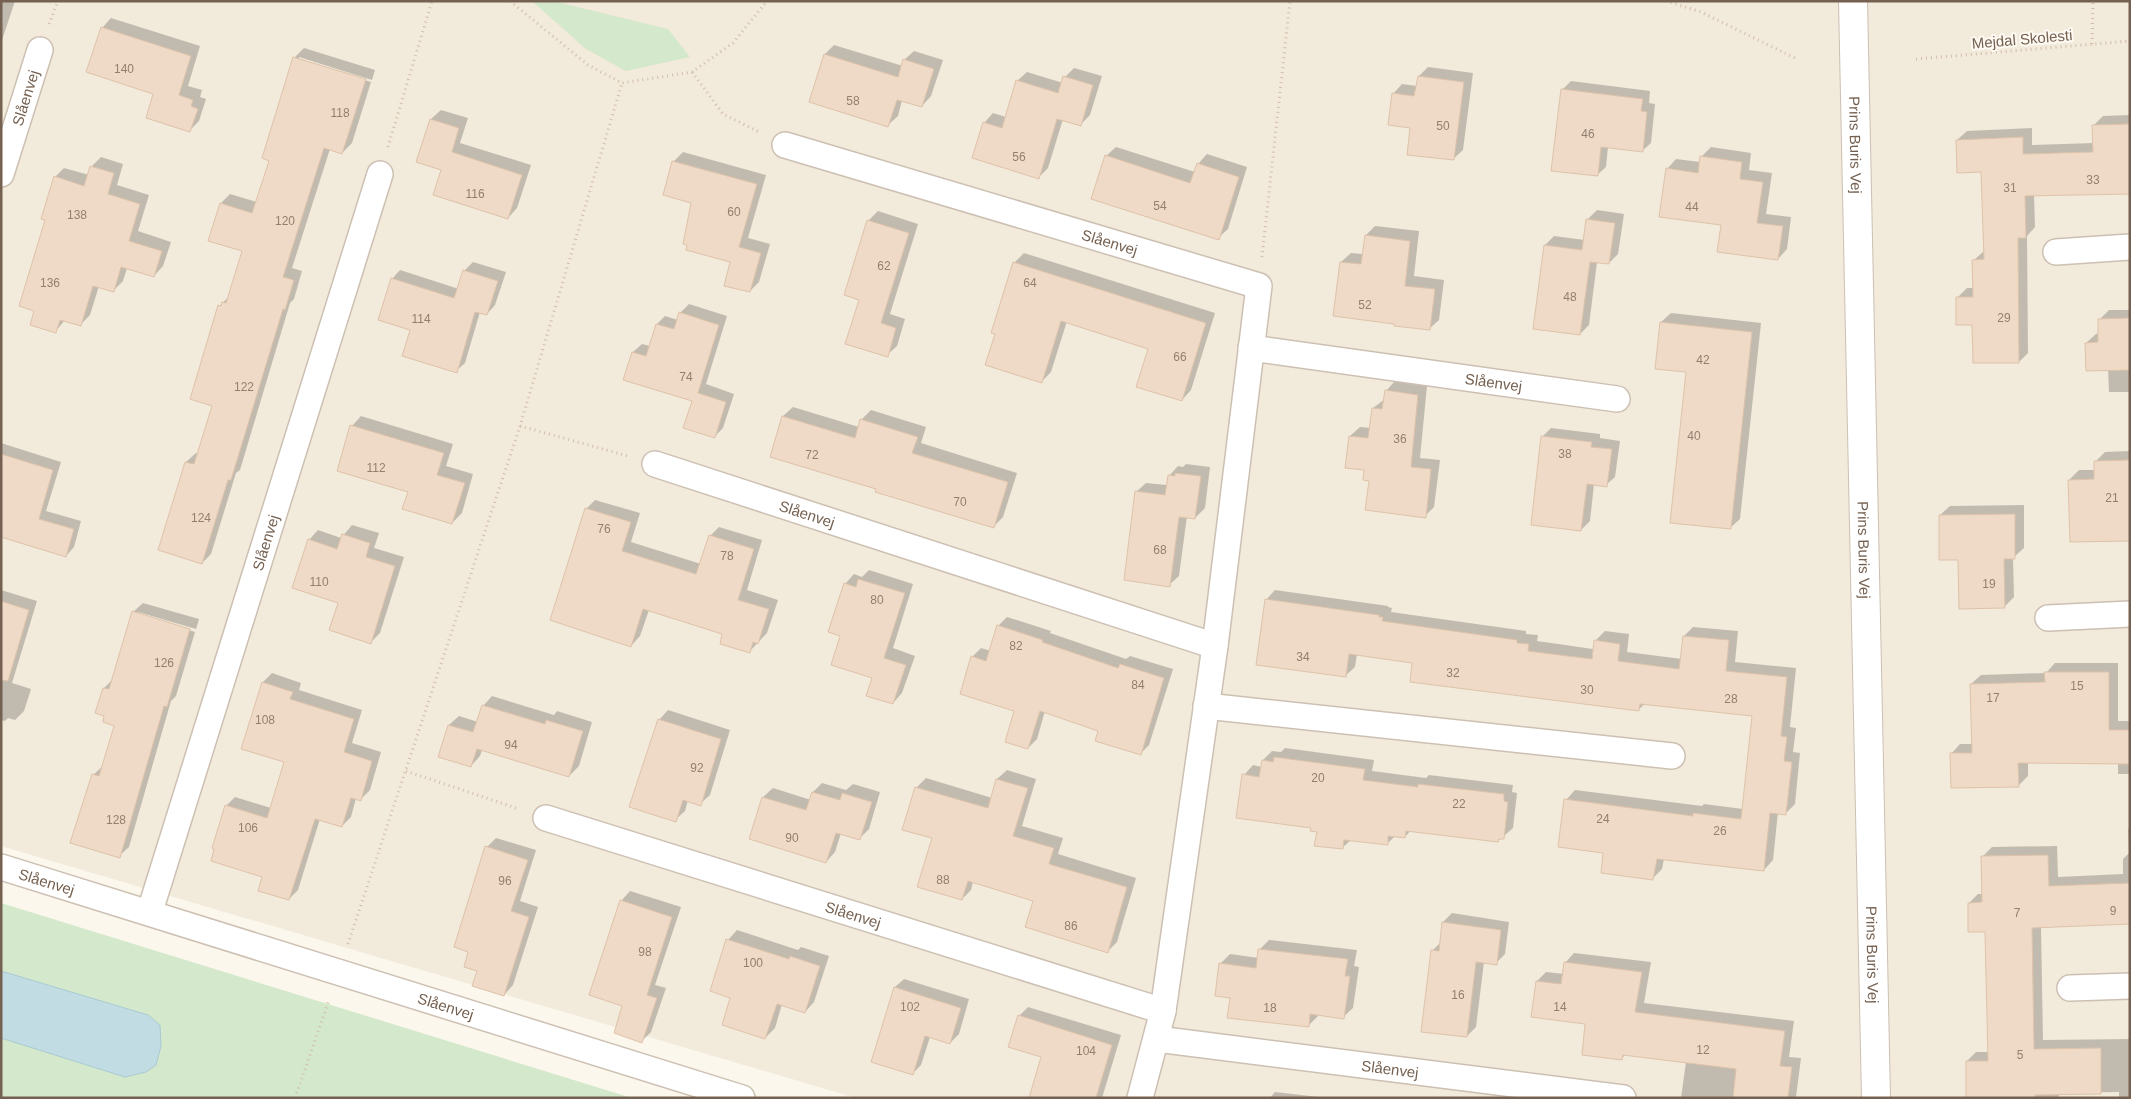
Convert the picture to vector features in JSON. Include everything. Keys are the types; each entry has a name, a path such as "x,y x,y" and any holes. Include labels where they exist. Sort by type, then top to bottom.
{"street":[{"name":"Prins Buris Vej","path":"1853,1 1876,1098"},
{"name":"Slåenvej","path":"1,174 40,50"},
{"name":"Slåenvej","path":"785,145 1258,286"},
{"name":"Slåenvej","path":"150,912 380,174"},
{"path":"2056,252 2130,248"},
{"path":"1140,1098 1163,1011 1215,646 1258,286"},
{"name":"Slåenvej","path":"1251,348 1617,399"},
{"name":"Slåenvej","path":"655,464 1215,646"},
{"path":"2048,618 2130,614"},
{"path":"1206,706 1672,756"},
{"name":"Slåenvej","path":"546,818 1163,1011"},
{"name":"Slåenvej","path":"1,866 742,1098"},
{"path":"2070,988 2130,986"},
{"name":"Slåenvej","path":"1157,1039 1623,1098"}],"path":[{"path":"380,174 432,1"},
{"path":"510,1 588,65 622,83 692,72 733,43 767,1"},
{"path":"1258,286 1290,1"},
{"path":"1666,1 1701,12 1795,58"},
{"path":"2092,44 2093,1"},
{"name":"Mejdal Skolesti","path":"1916,59 2130,42"},
{"path":"692,72 723,114 785,145"},
{"path":"296,1098 520,426 622,83"},
{"path":"520,426 655,464"},
{"path":"406,771 546,818"}],"shaded area":[{"path":"1,1 2130,1 2130,1098 856,1098 1,846"}],"green space":[{"path":"532,1 553,1 668,29 690,57 626,71 586,49"},
{"path":"1,903 632,1098 1,1098"}],"water":[{"path":"1,971 148,1015 160,1025 161,1046 156,1065 146,1072 125,1077 1,1038"}],"building":[{"path":"101,27 191,56 179,95 193,100 191,106 198,109 190,132 146,118 153,94 86,72"},
{"path":"824,54 898,77 903,59 934,69 922,107 897,100 888,127 809,102"},
{"path":"293,57 366,79 342,154 324,148 283,277 294,280 285,310 283,309 231,480 228,480 202,564 158,550 185,462 194,464 212,406 190,399 218,305 221,306 222,302 226,303 242,251 208,241 220,203 252,213 269,161 262,158"},
{"path":"1063,76 1093,85 1081,126 1057,119 1039,179 972,158 983,122 1002,128 1016,80 1058,93"},
{"path":"1418,76 1464,82 1454,160 1407,155 1410,128 1388,125 1392,93 1414,96"},
{"path":"1561,89 1643,99 1641,111 1647,112 1643,152 1601,147 1598,176 1551,171"},
{"path":"430,119 459,128 452,152 522,175 508,219 433,195 441,170 416,162"},
{"path":"2130,124 2130,194 2025,196 2026,238 2018,238 2019,363 1973,363 1972,325 1956,325 1956,297 1973,297 1972,260 1984,259 1981,172 1957,173 1956,140 2023,137 2023,154 2093,152 2092,125"},
{"path":"1105,155 1190,183 1197,163 1239,177 1219,240 1091,199"},
{"path":"1700,156 1742,162 1740,179 1763,182 1757,223 1783,226 1778,260 1717,252 1721,225 1659,217 1666,168 1698,173"},
{"path":"672,161 757,184 739,247 761,253 750,292 724,286 730,262 686,250 687,245 683,244 691,203 663,195"},
{"path":"90,166 114,173 108,194 140,204 129,241 162,251 154,277 121,267 114,292 93,286 81,326 60,320 56,333 30,325 34,311 19,306 45,220 41,219 54,176 84,186"},
{"path":"1586,219 1615,223 1609,264 1590,262 1580,335 1533,329 1544,245 1582,250"},
{"path":"867,220 909,233 881,323 896,328 888,357 845,344 859,300 844,295"},
{"path":"1365,235 1410,241 1405,286 1435,289 1430,330 1333,316 1340,262 1361,264"},
{"path":"1013,262 1206,323 1182,401 1136,387 1148,349 1061,321 1042,383 985,365 995,334 991,333"},
{"path":"463,270 498,281 487,315 475,312 457,373 402,356 410,330 378,320 391,278 454,298"},
{"path":"679,312 719,325 698,393 726,402 715,438 683,428 692,401 623,380 632,352 646,356 656,324 674,329"},
{"path":"2130,318 2130,370 2086,371 2085,343 2098,342 2098,319"},
{"path":"1660,322 1752,332 1731,529 1670,523 1686,372 1655,369"},
{"path":"1385,390 1418,395 1411,467 1431,469 1426,518 1365,510 1369,481 1363,480 1364,470 1345,468 1349,436 1368,438 1372,408 1382,409"},
{"path":"782,416 855,438 860,419 918,437 912,453 1008,482 994,528 875,492 876,489 770,457"},
{"path":"350,425 444,453 437,475 465,483 452,524 402,509 408,492 337,471"},
{"path":"1541,436 1592,442 1591,447 1612,449 1607,487 1587,484 1581,531 1531,525"},
{"path":"1,454 53,470 39,519 74,529 66,557 1,537"},
{"path":"2130,460 2130,541 2070,542 2068,480 2094,479 2094,461"},
{"path":"1175,473 1201,476 1195,519 1179,517 1170,587 1124,580 1135,491 1165,495 1168,475 1175,476"},
{"path":"585,508 631,522 622,551 696,574 709,535 754,549 738,600 769,609 758,644 753,642 750,653 720,644 722,634 643,609 631,647 550,620"},
{"path":"2015,514 2015,559 2004,559 2005,608 1959,609 1958,560 1939,560 1939,515"},
{"path":"342,534 370,543 366,557 395,566 371,644 329,630 338,603 292,588 308,539 337,549"},
{"path":"858,579 905,593 884,658 906,665 893,704 866,696 872,678 831,665 840,636 828,632 844,583 856,587"},
{"path":"1265,599 1379,615 1379,617 1383,617 1382,621 1517,640 1517,643 1529,644 1528,651 1592,659 1594,640 1620,644 1618,661 1679,669 1683,636 1729,640 1726,671 1787,677 1781,736 1787,737 1784,761 1792,762 1786,815 1770,813 1764,871 1657,859 1653,880 1601,873 1603,853 1558,847 1564,799 1693,816 1693,813 1741,819 1752,716 1640,704 1639,711 1410,682 1412,663 1349,654 1346,677 1256,665"},
{"path":"1,601 29,610 8,681 1,680"},
{"path":"132,611 190,629 167,707 164,706 120,858 70,843 92,774 99,776 114,726 103,722 104,716 95,713 103,688 109,689"},
{"path":"997,625 1118,668 1120,664 1164,678 1141,755 1095,741 1098,731 1040,711 1028,749 1005,742 1014,711 960,694 971,656 986,661"},
{"path":"2044,672 2109,672 2109,730 2130,730 2130,764 2018,763 2019,787 1951,788 1950,753 1972,753 1970,684 2045,682"},
{"path":"262,682 293,692 290,699 354,719 344,752 372,761 361,801 351,798 342,827 315,819 289,900 258,891 262,877 211,861 214,849 212,848 225,805 267,818 284,762 241,749"},
{"path":"482,705 545,724 546,720 583,731 569,777 477,749 471,767 438,757 448,725 473,732"},
{"path":"658,719 721,739 701,806 683,800 676,822 629,807"},
{"path":"1274,757 1365,769 1363,780 1418,787 1418,784 1504,794 1504,801 1508,802 1504,839 1499,839 1498,842 1406,831 1405,838 1388,836 1388,845 1344,840 1343,849 1314,846 1317,832 1310,831 1311,828 1236,818 1242,774 1259,777 1262,760 1273,762"},
{"path":"996,779 1028,788 1013,836 1054,848 1049,864 1127,887 1108,953 1025,927 1033,901 968,881 962,900 917,887 932,838 902,830 915,787 988,808"},
{"path":"812,792 840,800 842,793 872,802 860,840 836,833 826,863 749,839 762,797 806,810"},
{"path":"485,846 528,860 511,911 529,917 504,996 472,986 477,971 464,967 468,952 454,947"},
{"path":"2048,855 2049,886 2130,883 2130,924 2032,928 2034,1049 2101,1048 2101,1094 2035,1095 2035,1098 1966,1098 1966,1061 1988,1061 1985,932 1968,932 1968,903 1982,902 1981,856"},
{"path":"620,900 672,917 647,995 657,998 642,1043 614,1033 622,1006 589,995"},
{"path":"1442,922 1501,930 1497,965 1476,962 1467,1037 1421,1032 1431,950 1439,951"},
{"path":"726,939 789,959 790,956 820,966 805,1013 777,1004 765,1039 722,1025 730,998 710,991"},
{"path":"1258,949 1348,959 1345,976 1350,976 1344,1019 1310,1014 1309,1027 1227,1018 1230,998 1215,996 1219,963 1256,968"},
{"path":"1564,962 1642,972 1635,1012 1785,1031 1780,1066 1792,1067 1788,1098 1733,1098 1736,1069 1623,1055 1622,1060 1582,1055 1585,1024 1531,1017 1536,981 1561,984"},
{"path":"894,987 961,1008 950,1044 925,1036 913,1075 871,1062"},
{"path":"1018,1015 1112,1045 1096,1098 1029,1098 1041,1057 1008,1047"}]}
